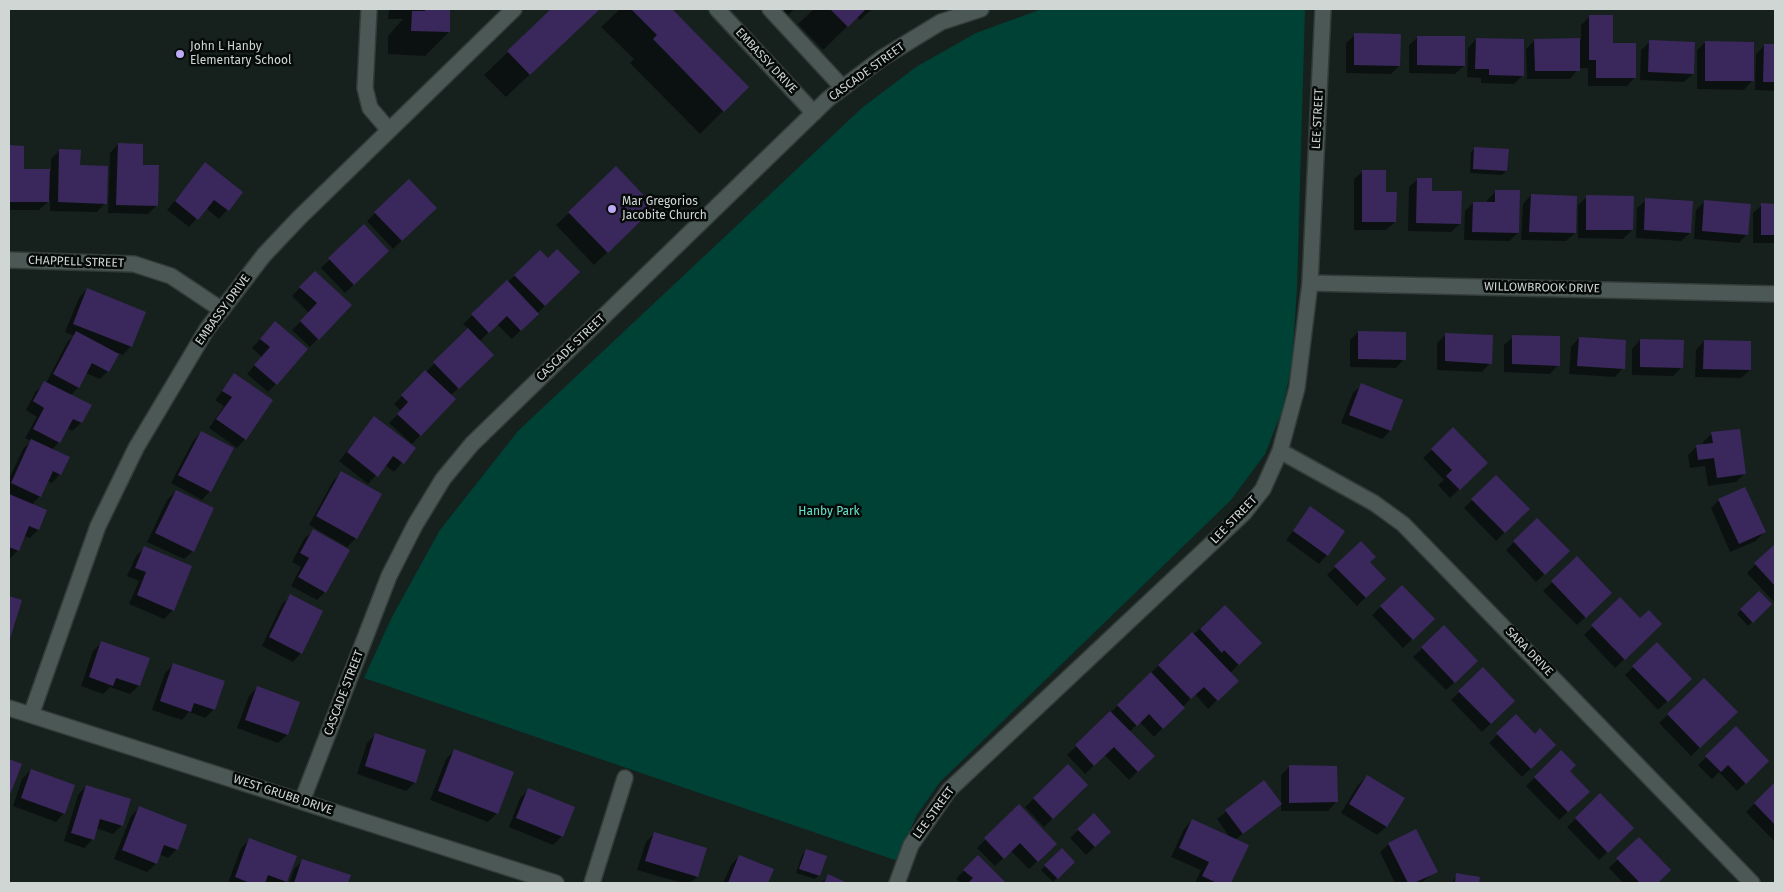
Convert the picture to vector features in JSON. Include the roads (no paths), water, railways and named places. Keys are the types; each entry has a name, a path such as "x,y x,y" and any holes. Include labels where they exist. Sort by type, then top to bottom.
{"street":[{"path":"369,9 365,88 370,108 388,130"},
{"name":"EMBASSY DRIVE","path":"31,715 98,526 136,448 207,329 264,255 388,130 514,9"},
{"name":"EMBASSY DRIVE","path":"717,9 814,113"},
{"path":"770,9 843,88"},
{"name":"CASCADE STREET","path":"302,801 389,576 415,525 443,479 478,437 814,113 843,88 882,58 941,22 980,9"},
{"name":"LEE STREET","path":"897,883 911,845 949,790 1244,513 1263,489 1280,452 1297,388 1310,282 1323,9"},
{"name":"CHAPPELL STREET","path":"9,260 134,264 171,276 222,310"},
{"name":"WILLOWBROOK DRIVE","path":"1310,282 1775,294"},
{"name":"SARA DRIVE","path":"1280,452 1374,503 1403,524 1752,883"},
{"name":"WEST GRUBB DRIVE","path":"9,708 556,883"},
{"path":"592,883 626,778"}],"place":[{"name":"John L Hanby Elementary School","path":"180,54"},
{"name":"Mar Gregorios Jacobite Church","path":"612,209"}],"park label":[{"name":"Hanby Park","path":"829,512"}]}
